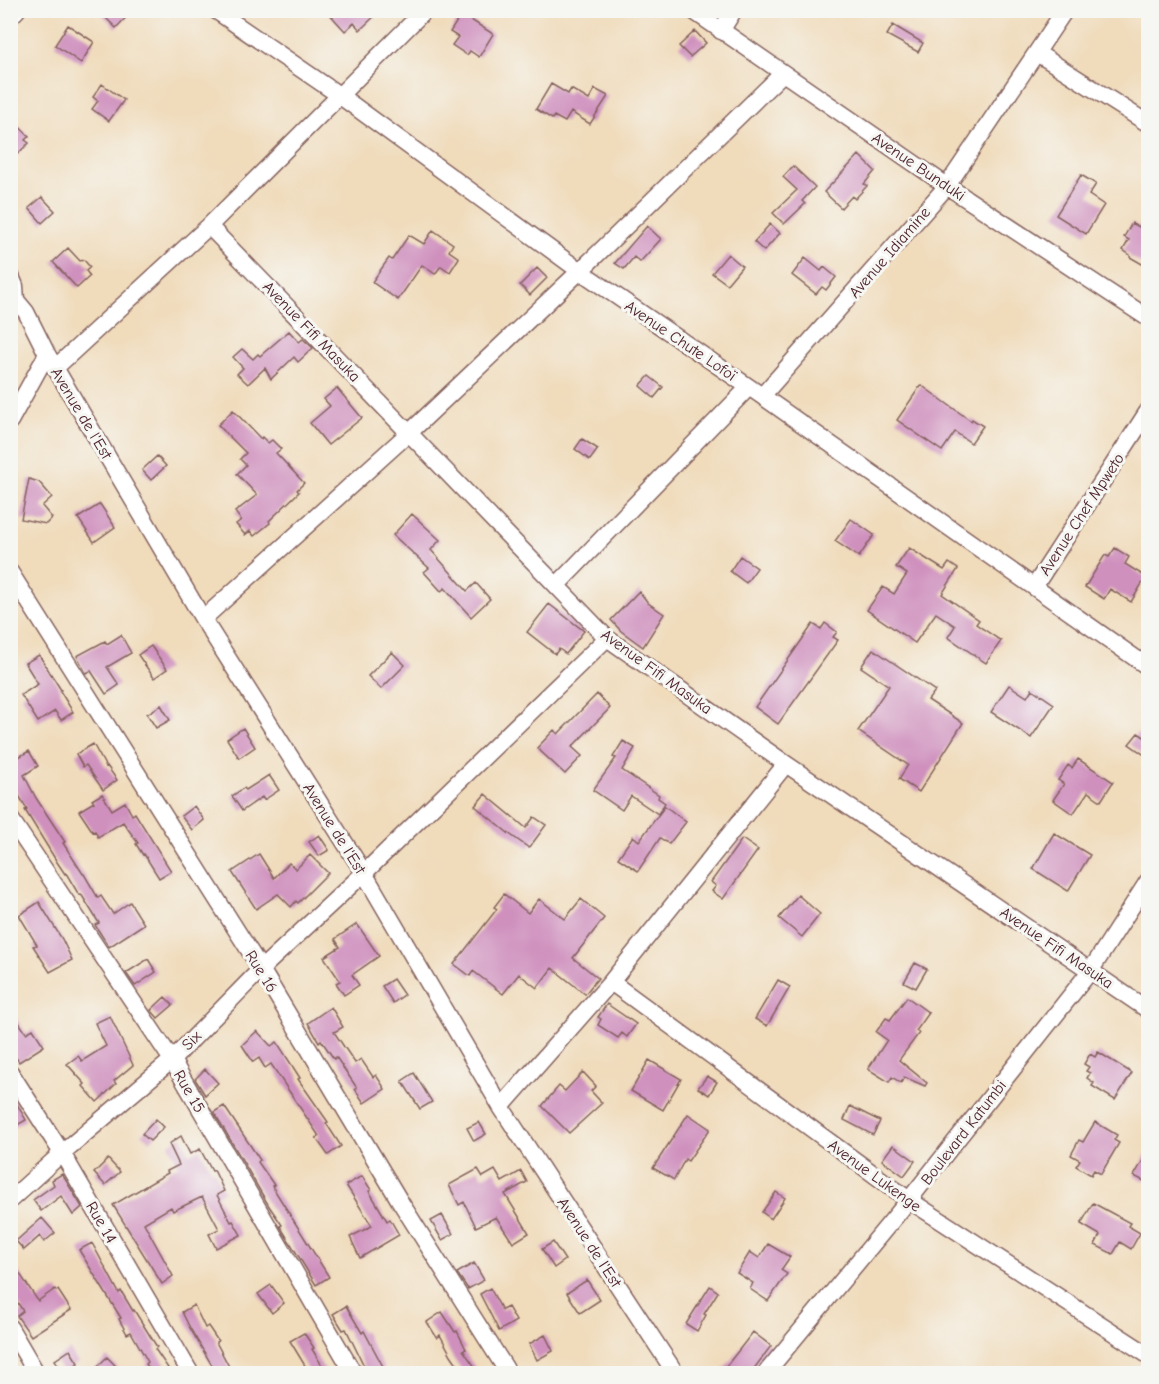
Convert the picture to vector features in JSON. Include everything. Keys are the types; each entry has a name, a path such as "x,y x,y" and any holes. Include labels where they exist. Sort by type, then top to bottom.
{"street":[{"path":"10,17 17,10"},
{"name":"Avenue Chute Lofoï","path":"215,10 339,96 580,271 1149,667"},
{"path":"10,421 51,361 209,226 424,10"},
{"name":"Avenue Bunduki","path":"692,10 947,186 1149,318"},
{"path":"721,31 734,10"},
{"name":"Avenue Idiamine","path":"557,585 755,392 947,186 1065,10"},
{"path":"1037,53 1147,123"},
{"path":"203,619 410,432 580,271 783,73"},
{"name":"Avenue Fifi Masuka","path":"209,226 608,638 786,764 1149,1010"},
{"name":"Avenue de l'Est","path":"10,274 15,286 13,299 26,312 51,361 203,619 364,873 501,1107 676,1374"},
{"name":"Avenue Chef Mpweto","path":"1034,587 1149,411"},
{"name":"Rue 16","path":"10,572 261,969 401,1203 509,1374"},
{"name":"Six","path":"10,1200 172,1060 261,969 608,638"},
{"path":"501,1107 611,982 786,764"},
{"name":"Rue 15","path":"10,818 172,1060 354,1374"},
{"name":"Boulevard Katumbi","path":"765,1374 909,1200 1091,970 1149,881"},
{"name":"Avenue Lukenge","path":"611,982 909,1200 1149,1355"},
{"name":"Rue 14","path":"10,1072 62,1153 191,1374"},
{"path":"10,1328 37,1374"}],"building":[{"path":"98,10 133,10 116,28"},
{"path":"326,10 381,10 360,30 354,23 345,31"},
{"path":"464,10 478,10 471,20 493,34 479,57 470,51 467,55 452,45 458,37 450,32"},
{"path":"68,25 94,42 81,63 55,45"},
{"path":"893,25 923,43 918,52 887,35"},
{"path":"695,31 706,43 690,57 679,46"},
{"path":"102,84 124,100 109,121 92,109 98,101 93,97"},
{"path":"551,84 568,94 571,89 589,100 595,89 608,96 590,124 571,112 565,122 554,116 552,119 536,109"},
{"path":"10,118 29,136 25,140 29,143 10,161"},
{"path":"859,155 875,171 864,184 867,186 855,199 852,196 841,208 824,192"},
{"path":"793,166 815,187 802,201 805,204 784,224 773,213 797,190 783,177"},
{"path":"1081,175 1096,184 1089,195 1104,205 1086,234 1056,215"},
{"path":"42,197 55,211 42,223 29,208"},
{"path":"1149,210 1149,268 1123,250 1129,240 1124,237 1132,223 1139,227"},
{"path":"770,224 780,233 764,251 754,242"},
{"path":"647,226 661,239 640,262 634,257 624,269 615,263"},
{"path":"433,230 453,244 449,251 459,258 450,272 441,266 435,274 422,265 398,300 372,282 389,258 392,260 409,235 424,244"},
{"path":"68,248 80,261 84,260 90,267 86,271 90,276 77,288 53,262"},
{"path":"728,254 742,266 727,284 712,273"},
{"path":"805,258 821,271 824,267 836,277 826,290 822,287 816,294 792,275"},
{"path":"537,268 547,278 530,295 520,285"},
{"path":"289,331 299,342 303,339 313,348 298,362 294,357 271,379 265,368 248,384 237,374 243,368 233,357 242,349 253,359 258,354 260,356"},
{"path":"649,376 663,387 654,398 640,386"},
{"path":"921,385 971,421 972,419 983,426 971,443 955,432 942,451 897,420"},
{"path":"337,388 362,418 328,445 310,423 330,406 324,399"},
{"path":"233,410 261,439 262,437 268,443 272,440 281,449 276,453 304,483 297,490 299,492 269,521 270,523 254,536 250,531 245,535 236,524 241,520 235,512 257,495 237,474 246,465 240,459 246,453 218,425"},
{"path":"582,439 598,449 590,460 575,449"},
{"path":"157,456 166,466 151,480 142,470"},
{"path":"29,479 39,482 52,497 42,506 52,518 46,524 21,519"},
{"path":"100,504 115,527 94,542 78,518"},
{"path":"412,514 440,540 431,550 467,591 476,583 490,599 471,617 445,588 441,591 424,572 429,568 393,535"},
{"path":"851,519 874,535 859,557 835,541"},
{"path":"909,548 944,570 949,563 958,569 942,594 979,620 976,624 1001,641 986,663 948,637 955,626 936,613 915,643 867,610 883,587 894,594 907,574 896,567"},
{"path":"1115,548 1129,557 1125,564 1146,577 1131,602 1110,589 1104,599 1085,587 1105,555 1109,557"},
{"path":"740,556 757,568 746,583 730,571"},
{"path":"639,591 648,603 664,614 643,647 621,631 611,620"},
{"path":"549,604 584,631 566,654 559,649 555,654 527,632"},
{"path":"825,623 837,632 833,637 838,640 778,724 755,707 813,624 821,629"},
{"path":"121,635 131,653 107,667 119,685 106,694 91,671 86,673 77,656 105,641 107,644"},
{"path":"151,646 167,669 154,678 138,655"},
{"path":"873,649 935,691 928,700 963,723 919,792 899,779 908,765 858,731 889,686 861,667"},
{"path":"392,652 405,665 381,689 368,676"},
{"path":"39,655 73,712 61,720 55,711 38,722 21,695 38,684 25,663"},
{"path":"1009,685 1027,697 1032,689 1054,704 1031,738 991,712"},
{"path":"597,694 610,708 572,747 582,756 565,774 537,748 554,730 558,734"},
{"path":"161,705 170,720 156,728 147,714"},
{"path":"243,728 255,747 239,758 227,739"},
{"path":"1138,733 1149,740 1149,758 1129,744"},
{"path":"623,741 635,748 622,770 659,795 658,798 665,803 658,814 631,796 622,810 593,790 616,758 613,757"},
{"path":"93,744 106,767 117,780 103,790 86,765 83,767 76,754"},
{"path":"29,751 38,766 24,775 98,898 101,896 113,914 130,902 144,924 109,947 95,925 99,923 57,862 10,781 10,762"},
{"path":"1078,759 1113,782 1101,801 1088,792 1073,814 1053,800 1064,784 1058,780 1068,765 1072,768"},
{"path":"269,775 279,790 264,800 262,797 242,811 232,796"},
{"path":"102,794 112,810 125,802 132,815 135,813 171,871 159,878 123,822 98,837 95,831 93,832 79,811"},
{"path":"485,794 526,828 534,817 546,825 529,848 475,806"},
{"path":"194,806 204,820 192,830 181,816"},
{"path":"665,806 686,822 669,844 660,838 638,871 618,858 633,836 639,841"},
{"path":"1054,833 1090,855 1068,891 1033,869"},
{"path":"319,835 329,850 319,856 309,842"},
{"path":"742,839 758,850 723,899 712,891 716,886 711,882"},
{"path":"259,854 274,878 289,863 296,869 310,855 328,873 291,907 278,894 256,909 232,872"},
{"path":"504,894 528,913 539,899 565,919 581,899 604,918 573,958 598,978 585,994 552,968 537,988 519,974 503,994 473,971 470,976 454,964 497,909 494,907"},
{"path":"798,895 820,914 802,937 779,918"},
{"path":"39,902 72,960 50,972 33,946 37,945 19,915"},
{"path":"357,924 379,956 352,975 359,985 344,995 336,983 340,981 324,957 340,947 335,939"},
{"path":"148,959 156,972 135,986 126,973"},
{"path":"915,963 927,969 916,988 904,982"},
{"path":"393,979 404,995 393,1003 382,986"},
{"path":"778,980 790,987 767,1026 755,1019"},
{"path":"165,997 173,1005 158,1018 151,1010"},
{"path":"907,997 929,1013 916,1031 919,1033 899,1060 927,1083 925,1086 904,1077 901,1083 892,1077 889,1082 868,1069 887,1040 876,1032 886,1018 890,1020"},
{"path":"607,1004 636,1024 627,1037 622,1033 618,1038 598,1025 601,1019 598,1017"},
{"path":"331,1007 343,1027 334,1032 355,1063 361,1059 373,1077 376,1075 385,1089 364,1103 355,1089 357,1088 336,1057 334,1059 321,1040 319,1042 308,1023"},
{"path":"10,1009 26,1033 33,1029 44,1046 19,1062 10,1049"},
{"path":"110,1016 133,1065 114,1081 116,1084 97,1102 67,1064 78,1056 82,1061 106,1046 95,1023"},
{"path":"257,1031 271,1046 277,1042 300,1078 298,1079 328,1122 326,1123 341,1146 328,1155 316,1138 319,1136 271,1064 265,1068 259,1058 253,1062 242,1045"},
{"path":"1098,1052 1132,1073 1115,1100 1092,1086 1094,1083 1087,1078 1090,1073 1086,1071 1089,1067 1084,1064 1090,1054 1095,1057"},
{"path":"649,1060 681,1079 663,1110 631,1091"},
{"path":"205,1069 218,1083 205,1095 195,1079"},
{"path":"583,1072 596,1086 591,1091 602,1103 569,1133 542,1106 559,1086 565,1091"},
{"path":"414,1073 432,1102 420,1109 402,1081"},
{"path":"707,1076 717,1082 709,1095 698,1088"},
{"path":"10,1092 26,1120 10,1129"},
{"path":"224,1106 260,1160 258,1162 274,1185 272,1186 329,1277 316,1285 214,1112"},
{"path":"850,1106 880,1121 873,1135 844,1120"},
{"path":"688,1114 710,1129 688,1161 685,1159 674,1180 653,1168"},
{"path":"156,1119 164,1127 150,1141 142,1134"},
{"path":"479,1122 486,1134 474,1141 467,1128"},
{"path":"1095,1122 1117,1135 1114,1140 1119,1143 1101,1174 1094,1170 1091,1175 1076,1166 1080,1160 1071,1155 1079,1140 1083,1142"},
{"path":"181,1136 190,1154 200,1149 212,1171 214,1170 224,1191 217,1195 231,1222 233,1221 241,1235 216,1248 209,1234 219,1229 202,1197 173,1211 171,1207 144,1223 173,1276 162,1284 113,1205 179,1165 169,1144"},
{"path":"893,1145 915,1161 904,1176 882,1160"},
{"path":"1149,1150 1149,1173 1144,1181 1134,1176"},
{"path":"108,1159 120,1172 105,1185 94,1173"},
{"path":"478,1169 483,1177 495,1170 502,1182 521,1171 527,1182 505,1194 529,1233 513,1243 496,1217 476,1227 464,1202 459,1205 449,1185"},
{"path":"62,1174 82,1207 73,1215 61,1196 41,1211 33,1200 54,1185 52,1180"},
{"path":"362,1176 387,1221 390,1219 399,1235 360,1258 350,1237 372,1226 346,1185"},
{"path":"776,1192 785,1198 771,1219 762,1212"},
{"path":"1093,1203 1130,1223 1128,1226 1140,1233 1131,1249 1120,1242 1113,1254 1095,1245 1100,1235 1081,1224"},
{"path":"442,1215 453,1234 442,1240 431,1221"},
{"path":"42,1218 55,1233 44,1242 40,1236 24,1250 16,1241"},
{"path":"553,1242 565,1260 554,1268 542,1249"},
{"path":"92,1243 119,1293 121,1291 157,1347 155,1349 168,1368 161,1374 153,1374 146,1364 148,1362 131,1332 127,1334 119,1319 121,1318 79,1250"},
{"path":"768,1244 790,1257 781,1270 787,1274 768,1301 750,1289 753,1283 737,1273 750,1252 759,1258"},
{"path":"10,1259 38,1301 55,1289 71,1310 31,1336 17,1316 23,1311 10,1291"},
{"path":"474,1263 484,1280 468,1289 457,1273"},
{"path":"587,1280 600,1300 580,1313 567,1293"},
{"path":"271,1285 284,1303 272,1313 258,1294"},
{"path":"710,1286 718,1292 704,1314 706,1315 697,1331 686,1324"},
{"path":"490,1288 502,1310 508,1307 516,1321 499,1331 480,1294"},
{"path":"194,1305 205,1328 208,1326 218,1341 216,1342 233,1374 217,1374 191,1330 182,1312"},
{"path":"346,1306 362,1333 364,1331 387,1374 368,1374 346,1329 343,1330 333,1314"},
{"path":"442,1312 455,1332 457,1331 466,1349 463,1350 480,1374 464,1374 440,1335 437,1338 427,1322"},
{"path":"753,1332 771,1346 750,1374 720,1374"},
{"path":"304,1333 327,1374 310,1374 290,1341"},
{"path":"545,1335 553,1351 537,1360 529,1344"},
{"path":"70,1350 78,1363 63,1373 55,1360"},
{"path":"107,1357 123,1374 101,1374 96,1368"}]}
